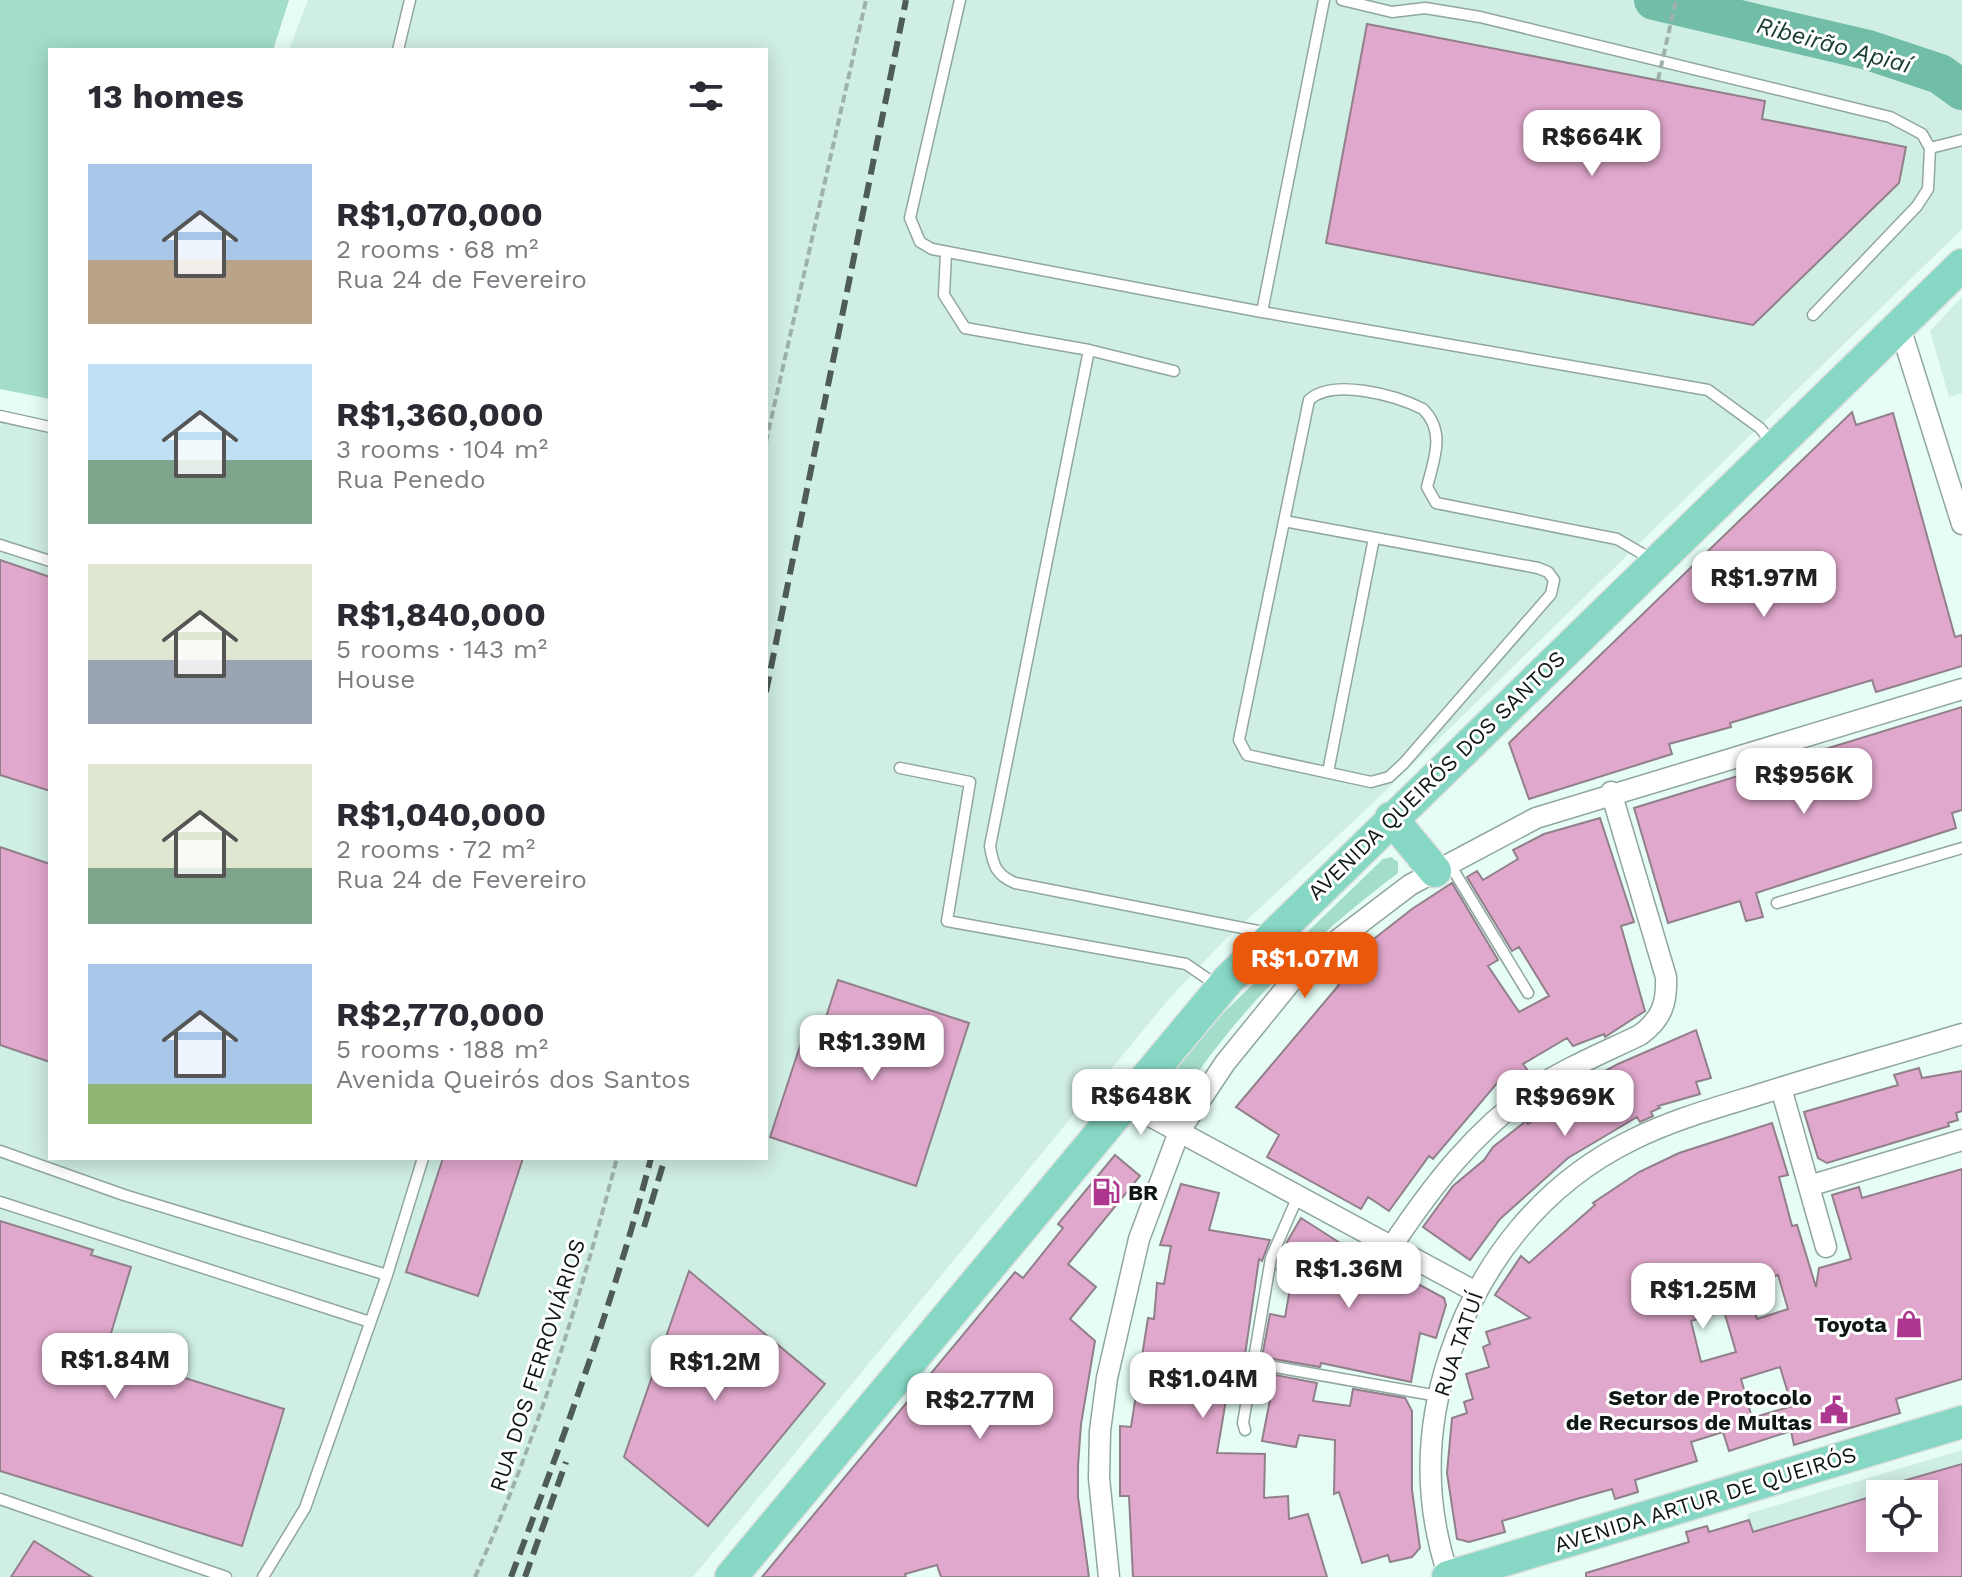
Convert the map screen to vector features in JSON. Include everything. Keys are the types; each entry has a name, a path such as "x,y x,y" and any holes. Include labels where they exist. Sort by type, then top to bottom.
{"main road":[{"name":"AVENIDA QUEIRÓS DOS SANTOS","path":"731,1577 1221,988 1391,818 1962,265"},
{"path":"1391,818 1442,867"},
{"name":"AVENIDA ARTUR DE QUEIRÓS","path":"1448,1577 1962,1422"}],"street":[{"path":"1899,324 1957,487 1962,524"},
{"path":"1109,1577 1099,1478 1107,1378 1139,1239 1179,1132 1225,1063 1290,983 1370,913 1442,867 1536,818 1611,792 1962,689"},
{"path":"1392,1246 1444,1172 1494,1121 1538,1087 1640,1035 1654,1025 1664,1007 1666,977 1611,792"},
{"name":"RUA TATUÍ","path":"1448,1577 1438,1544 1430,1498 1430,1445 1438,1396 1474,1291 1498,1253 1524,1221 1603,1157 1658,1128 1962,1034"},
{"path":"1781,1088 1826,1247"},
{"path":"1124,1102 1474,1291"},
{"path":"1809,1186 1962,1140"}],"lane":[{"path":"398,48 410,0"},
{"path":"960,0 910,218 920,242 946,253 1708,390 1760,428 1774,446"},
{"path":"1262,312 1324,0"},
{"path":"1342,0 1392,12 1425,8 1480,17 1890,117 1922,134 1930,148 1930,180 1917,206 1813,315"},
{"path":"1930,148 1962,140"},
{"path":"946,253 944,295 965,328 1089,350 1174,371"},
{"path":"1089,350 990,846 994,867 1003,878 1015,883 1273,934"},
{"path":"1284,521 1538,568 1548,572 1554,586 1529,620 1389,777 1371,782 1247,755 1240,746 1284,521 1309,400 1326,389 1338,387 1411,403 1431,417 1438,441 1427,487 1436,503 1617,539 1655,561"},
{"path":"0,416 48,427"},
{"path":"1328,772 1374,538"},
{"path":"0,545 48,560"},
{"path":"900,768 970,782 947,921 1186,964 1221,988"},
{"path":"1777,903 1962,848"},
{"path":"1442,867 1528,993"},
{"path":"0,1151 124,1195 387,1275"},
{"path":"263,1577 305,1508 387,1275 422,1160"},
{"path":"1245,1430 1243,1423 1272,1253 1298,1196"},
{"path":"0,1202 370,1322"},
{"path":"1253,1363 1438,1396"},
{"path":"0,1499 226,1577"}],"path":[{"path":"768,433 866,0"},
{"path":"1658,80 1676,0"},
{"name":"RUA DOS FERROVIÁRIOS","path":"475,1577 515,1489 578,1305 616,1160"}],"shaded area":[{"path":"308,0 1962,0 1962,229 1370,806 1219,946 1168,1000 693,1577 0,1577 0,413 48,425 48,1160 768,1160 768,48 290,48"},
{"path":"1962,297 1962,393 1949,397 1930,331"},
{"path":"1962,1450 1962,1577 1766,1577 1747,1514"}],"green space":[{"path":"0,0 289,0 274,48 48,48 48,399 0,389"},
{"path":"1391,857 1398,862 1398,873 1337,922 1279,976 1226,1035 1180,1099 1170,1099 1164,1092 1164,1081 1218,1018 1383,859"}],"building":[{"path":"1367,24 1765,101 1762,119 1906,147 1899,183 1753,325 1326,243"},
{"path":"1852,412 1856,425 1893,413 1955,637 1962,635 1962,666 1876,692 1872,680 1730,723 1731,727 1669,744 1672,754 1529,799 1509,743"},
{"path":"0,560 48,576 48,790 0,775"},
{"path":"1962,707 1962,810 1952,813 1956,828 1756,893 1763,917 1746,921 1740,901 1668,923 1634,808"},
{"path":"1600,818 1634,922 1621,926 1645,1011 1605,1037 1604,1034 1573,1046 1567,1038 1523,1064 1529,1072 1514,1084 1503,1076 1433,1159 1429,1156 1389,1211 1368,1197 1361,1209 1267,1157 1279,1135 1236,1107 1339,985 1329,974 1412,909 1452,883 1498,960 1488,966 1519,1012 1549,996 1519,947 1512,951 1467,877 1477,871 1483,880 1518,859 1513,850 1544,834"},
{"path":"0,847 48,863 48,1061 0,1045"},
{"path":"838,980 969,1023 916,1186 770,1137 802,1040 817,1045"},
{"path":"1696,1030 1711,1078 1696,1082 1700,1094 1658,1106 1660,1108 1651,1112 1653,1116 1640,1122 1637,1117 1568,1158 1500,1219 1470,1260 1423,1227 1453,1186 1484,1160 1493,1147 1526,1121 1528,1124 1577,1090 1575,1087 1618,1064"},
{"path":"1919,1068 1922,1078 1962,1071 1962,1111 1956,1113 1958,1120 1948,1123 1949,1126 1827,1163 1818,1158 1804,1112 1898,1085 1894,1075"},
{"path":"1772,1123 1788,1175 1779,1177 1792,1226 1797,1225 1816,1287 1819,1268 1851,1259 1832,1195 1859,1187 1862,1198 1962,1169 1962,1379 1896,1399 1900,1413 1794,1445 1791,1431 1729,1451 1723,1432 1691,1442 1697,1461 1635,1480 1638,1492 1615,1499 1612,1489 1502,1521 1505,1532 1469,1542 1457,1539 1447,1473 1452,1418 1467,1413 1464,1402 1473,1399 1466,1374 1489,1367 1483,1347 1490,1344 1486,1332 1530,1318 1495,1295 1521,1256 1529,1263 1595,1205 1593,1203 1639,1172 1679,1153","holes":["1778,1275 1788,1309 1757,1319 1747,1284","1724,1311 1736,1352 1701,1362 1691,1321","1780,1367 1792,1406 1752,1418 1741,1379"]},
{"path":"1115,1155 1140,1176 1068,1264 1096,1287 1070,1319 1095,1341 1081,1424 1078,1466 1078,1497 1089,1577 941,1577 937,1565 905,1574 906,1577 762,1577 1015,1272 1023,1278 1063,1228 1058,1224"},
{"path":"442,1160 522,1160 478,1296 406,1272"},
{"path":"1181,1184 1219,1193 1209,1230 1270,1240 1262,1261 1259,1259 1239,1396 1227,1394 1217,1453 1265,1454 1264,1498 1288,1496 1289,1519 1308,1514 1327,1577 1133,1577 1129,1496 1120,1496 1120,1426 1131,1427 1148,1318 1154,1319 1157,1283 1164,1284 1171,1246 1160,1245"},
{"path":"1301,1218 1359,1255 1352,1270 1368,1257 1444,1298 1446,1305 1436,1338 1420,1333 1411,1382 1321,1363 1320,1367 1262,1357 1270,1314 1285,1317 1292,1278 1277,1270 1287,1242"},
{"path":"0,1221 93,1250 91,1255 131,1267 105,1353 284,1409 242,1546 0,1471"},
{"path":"689,1271 825,1384 708,1526 624,1457"},
{"path":"1260,1372 1317,1383 1313,1401 1350,1406 1353,1389 1405,1398 1412,1411 1412,1490 1420,1548 1412,1557 1390,1562 1388,1555 1362,1563 1339,1492 1334,1494 1335,1440 1299,1435 1296,1447 1262,1441 1270,1400 1255,1398"},
{"path":"1962,1464 1962,1577 1586,1577 1586,1573 1689,1542 1686,1532 1707,1526 1709,1532 1749,1520 1753,1532 1866,1498 1866,1552 1938,1552 1938,1480 1906,1480"},
{"path":"34,1541 92,1577 11,1577"}],"waterway":[{"name":"Ribeirão Apiaí","path":"1654,0 1868,50 1940,74 1962,90"}],"railway":[{"path":"768,682 906,0"},
{"path":"511,1577 604,1317 650,1160"},
{"path":"644,1227 664,1160"},
{"path":"525,1577 566,1462"}],"place":[{"name":"BR","path":"1106,1192"},
{"name":"Toyota","path":"1909,1324"},
{"name":"Setor de Protocolo de Recursos de Multas","path":"1834,1410"}]}
